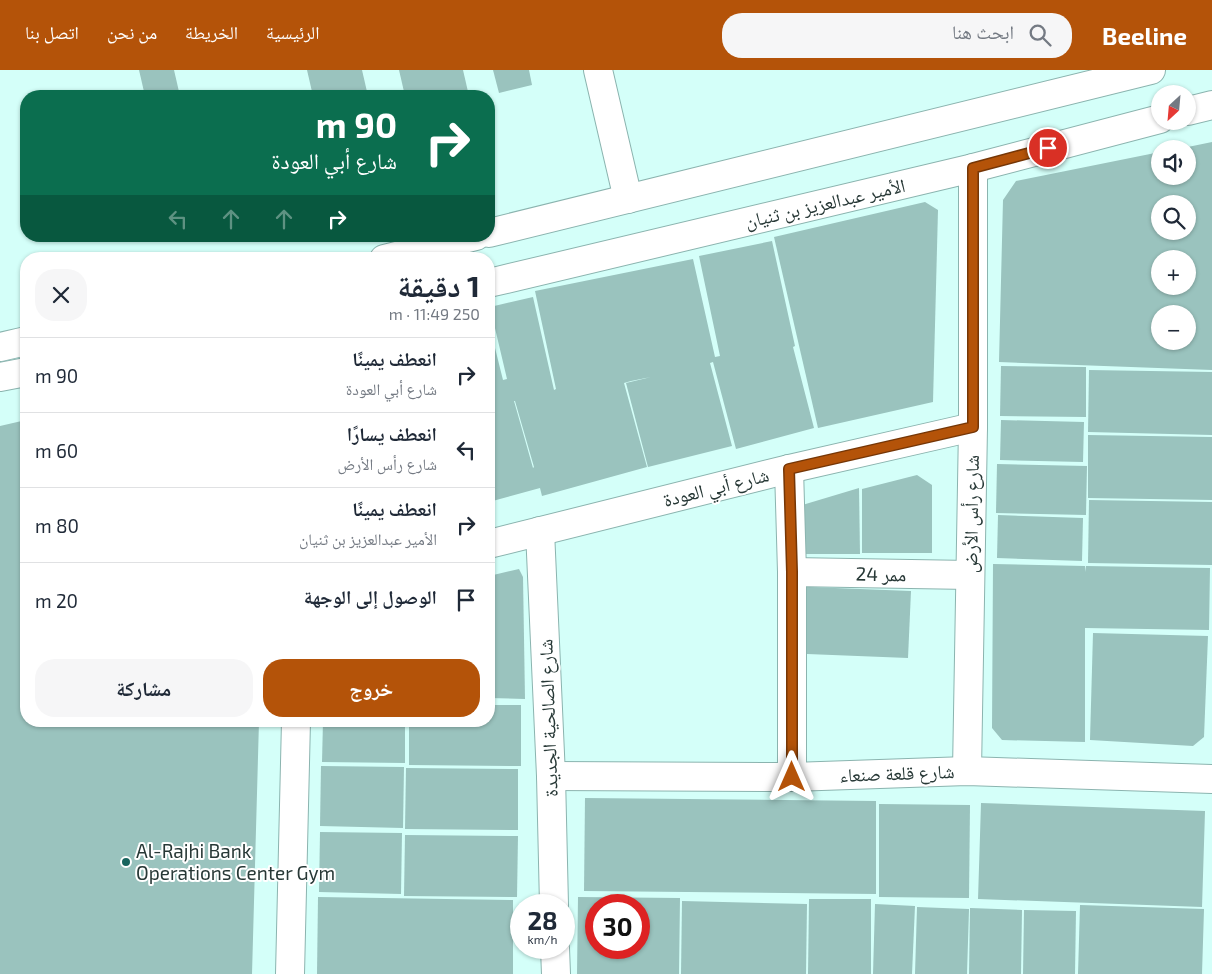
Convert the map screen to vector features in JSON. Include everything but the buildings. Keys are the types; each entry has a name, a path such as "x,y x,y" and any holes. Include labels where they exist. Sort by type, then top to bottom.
{"street":[{"path":"598,70 628,199"},
{"path":"495,232 1151,70"},
{"path":"1196,109 1212,105"},
{"name":"الأمير عبدالعزيز بن ثنيان","path":"495,282 973,168 1151,121"},
{"name":"شارع رأس الأرض","path":"967,770 973,427 973,168"},
{"path":"412,252 452,242"},
{"path":"0,347 20,342"},
{"path":"0,378 20,373"},
{"name":"شارع أبي العودة","path":"495,542 789,469 973,427"},
{"path":"789,469 792,572 792,777"},
{"name":"شارع الصالحية الجديدة","path":"540,531 552,776 554,894"},
{"name":"ممر 24","path":"792,572 970,575"},
{"path":"290,974 296,727"},
{"name":"شارع قلعة صنعاء","path":"552,776 792,777 967,770 1212,779"},
{"path":"555,959 556,974"}],"place":[{"name":"Al-Rajhi Bank Operations Center Gym","path":"126,862"}],"route":[{"path":"792,777 792,572 789,469 973,427 973,168 1048,148"}]}
